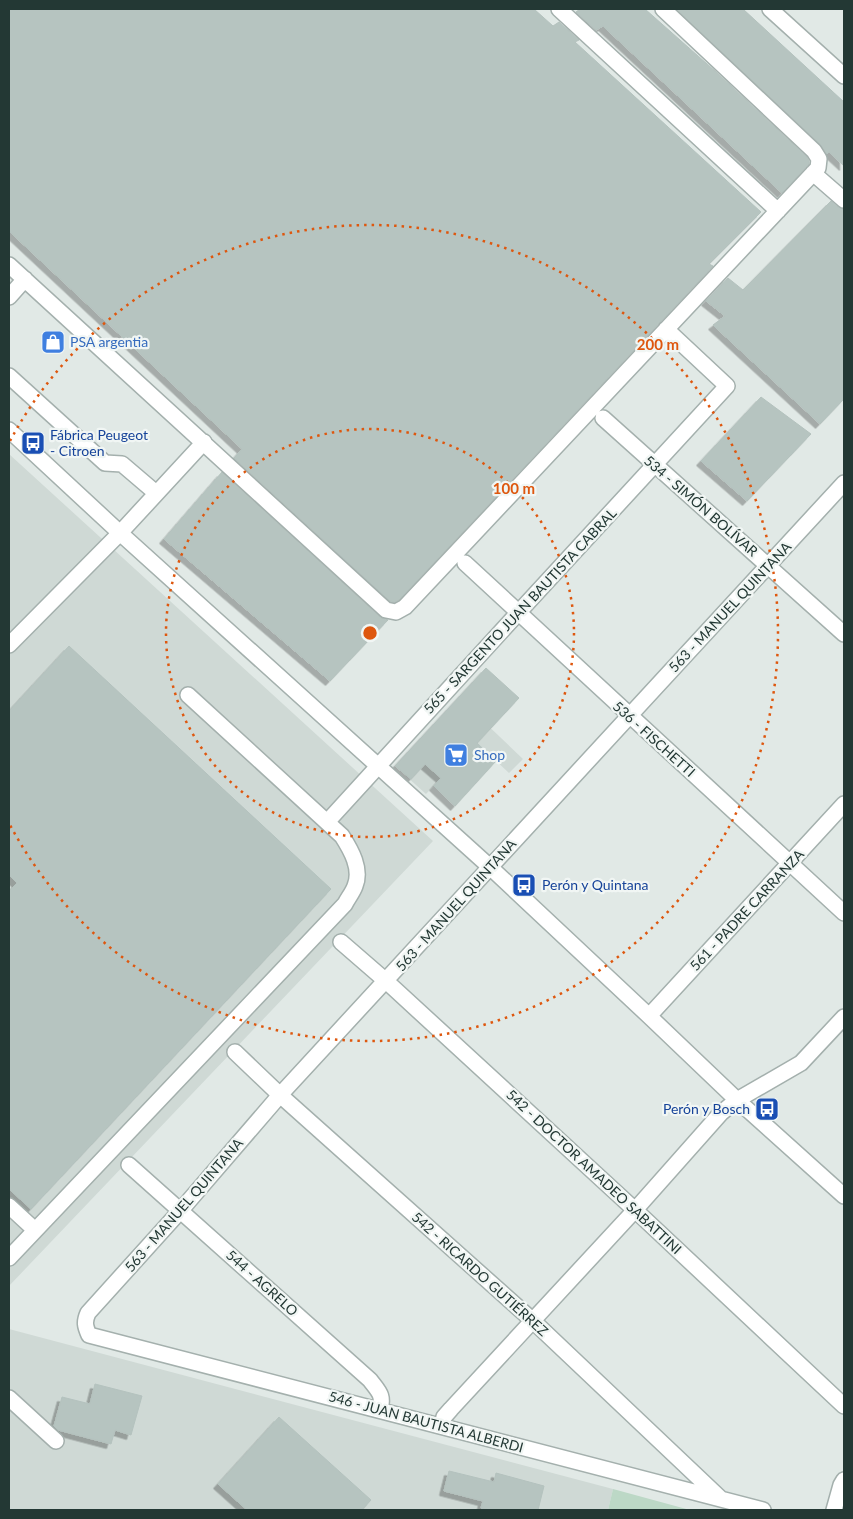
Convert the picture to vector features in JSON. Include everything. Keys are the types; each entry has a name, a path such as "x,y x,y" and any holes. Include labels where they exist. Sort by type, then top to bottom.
{"street":[{"path":"559,9 778,211"},
{"path":"9,265 386,610 396,612 406,607 818,168 819,159 814,151 663,9"},
{"path":"770,9 844,76"},
{"path":"814,173 844,200"},
{"path":"9,297 25,279"},
{"name":"565 - SARGENTO JUAN BAUTISTA CABRAL","path":"328,821 727,386 666,329"},
{"path":"9,376 105,463 122,464 156,494"},
{"name":"534 - SIMÓN BOLÍVAR","path":"603,418 658,460 844,634"},
{"path":"9,430 120,533 490,867 737,1100 844,1196"},
{"path":"9,645 120,533 204,442"},
{"name":"563 - MANUEL QUINTANA","path":"89,1335 85,1327 88,1313 280,1095 844,482"},
{"name":"536 - FISCHETTI","path":"465,563 844,913"},
{"path":"9,1258 345,904 356,885 357,868 351,850 342,836 328,821 188,695"},
{"name":"561 - PADRE CARRANZA","path":"649,1016 844,804"},
{"name":"542 - DOCTOR AMADEO SABATTINI","path":"341,942 635,1210 844,1406"},
{"path":"442,1426 444,1417 451,1409 722,1113 737,1100 801,1063 844,1017"},
{"name":"542 - RICARDO GUTIÉRREZ","path":"235,1052 280,1095 532,1320 728,1504"},
{"name":"544 - AGRELO","path":"129,1165 370,1380 382,1396 380,1410"},
{"path":"9,1206 35,1230"},
{"name":"546 - JUAN BAUTISTA ALBERDI","path":"89,1335 442,1426 728,1504 763,1510"},
{"path":"9,1398 56,1441"},
{"path":"834,1510 844,1480"}],"shaded area":[{"path":"9,454 433,841 9,1286"},
{"path":"459,698 523,759 509,773 476,742 426,794 395,766"},
{"path":"9,1329 613,1489 608,1510 9,1510"}],"green space":[{"path":"613,1489 690,1510 608,1510"}],"building":[{"path":"9,9 534,9 553,26 559,22 579,40 575,42 761,212 709,264 713,266 399,600 390,601 234,458 242,449 9,231"},
{"path":"580,9 645,9 807,157 809,164 782,193 603,26 596,30 576,12"},
{"path":"676,9 743,9 844,102 844,166 829,152 827,154 820,144"},
{"path":"831,201 844,209 844,399 820,424 713,325 725,316 706,301 728,278 743,290"},
{"path":"761,397 811,434 747,501 701,461"},
{"path":"222,472 380,617 388,620 330,681 164,539"},
{"path":"69,646 331,889 31,1209 9,1189 9,891 17,883 9,875 9,711"},
{"path":"486,668 519,698 477,743 496,761 455,806 434,786 441,778 425,764 411,779 395,766"},
{"path":"95,1384 142,1396 131,1435 115,1430 111,1444 58,1430 54,1426 62,1397 90,1404"},
{"path":"279,1417 371,1500 362,1510 247,1510 218,1484"},
{"path":"449,1471 494,1482 496,1473 544,1486 538,1510 489,1510 481,1508 483,1501 444,1491"}],"place":[{"name":"PSA argentia","path":"53,342"},
{"name":"Fábrica Peugeot - Citroen","path":"33,443"},
{"name":"Shop","path":"456,755"},
{"name":"Perón y Quintana","path":"524,885"},
{"name":"Perón y Bosch","path":"767,1109"}]}
